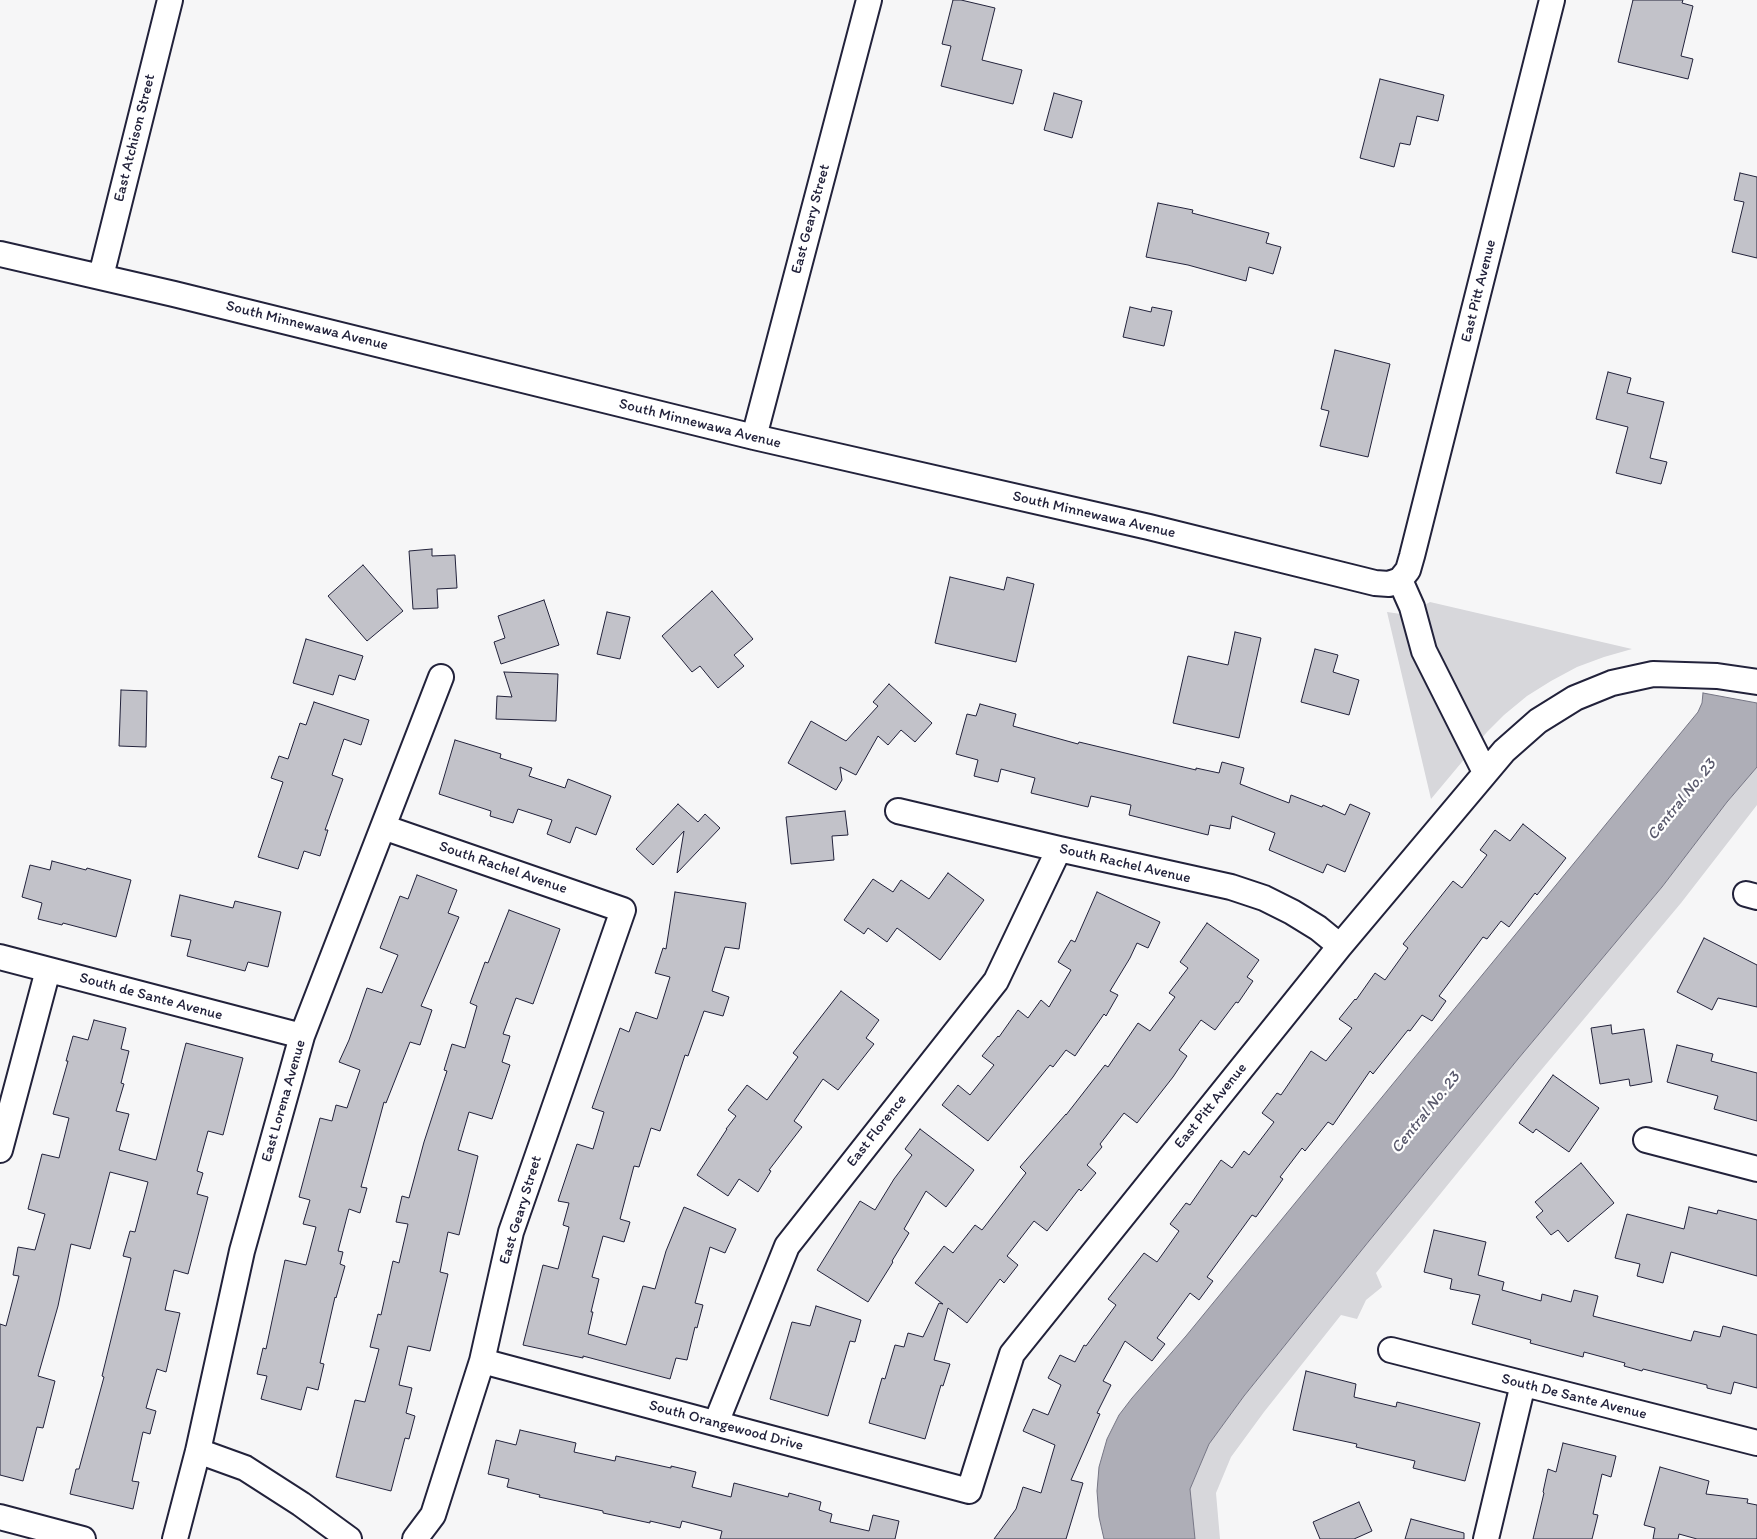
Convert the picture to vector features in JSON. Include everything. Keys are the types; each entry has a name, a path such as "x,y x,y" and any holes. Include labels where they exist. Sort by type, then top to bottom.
{"street":[{"name":"East Atchison Street","path":"100,276 170,0"},
{"name":"East Geary Street","path":"754,437 868,0"},
{"name":"East Pitt Avenue","path":"1400,580 1408,570 1412,556 1552,0"},
{"name":"South Minnewawa Avenue","path":"0,254 100,276 754,437 1149,527 1375,583 1389,584 1400,580"},
{"path":"1400,580 1412,607 1424,651 1485,772"},
{"name":"East Pitt Avenue","path":"969,1491 1012,1354 1340,946 1504,751 1538,721 1576,698 1612,683 1653,674 1698,674 1751,681"},
{"name":"East Lorena Avenue","path":"175,1539 198,1451 242,1251 302,1036 441,677"},
{"name":"South Rachel Avenue","path":"898,811 1231,887 1264,898 1292,912 1318,928 1340,946"},
{"name":"South Rachel Avenue","path":"383,827 623,910"},
{"name":"East Florence","path":"716,1423 787,1246 996,981 1059,849"},
{"name":"East Geary Street","path":"415,1539 432,1515 482,1361 511,1232 623,910"},
{"name":"South de Sante Avenue","path":"0,957 302,1036"},
{"path":"0,1150 48,970"},
{"path":"1646,1140 1757,1168"},
{"name":"South De Sante Avenue","path":"1391,1350 1757,1443"},
{"name":"South Orangewood Drive","path":"482,1361 969,1491"},
{"path":"1486,1539 1523,1384"},
{"path":"198,1451 244,1468 301,1504 349,1539"},
{"path":"0,1517 83,1539"}],"shaded area":[{"path":"1430,602 1632,649 1577,667 1527,696 1487,732 1431,799 1387,612 1401,614 1412,612"},
{"path":"1757,767 1757,805 1681,903 1537,1075 1376,1273 1382,1287 1366,1300 1357,1319 1341,1315 1264,1412 1231,1457 1216,1493 1220,1539 1195,1539 1190,1489 1209,1444 1244,1396 1369,1241 1662,887 1727,802"}],"water":[{"name":"Central No. 23","path":"1703,693 1757,703 1757,767 1727,802 1662,887 1369,1241 1244,1396 1209,1444 1190,1489 1195,1539 1104,1539 1099,1517 1097,1491 1099,1467 1107,1439 1119,1415 1698,712 1702,703"}],"building":[{"path":"953,0 995,8 982,60 1022,70 1013,104 941,86 951,46 942,44"},
{"path":"1633,0 1683,0 1682,3 1693,6 1681,56 1693,59 1688,79 1618,62"},
{"path":"1380,79 1444,95 1438,121 1417,116 1410,145 1400,143 1394,167 1360,158"},
{"path":"1054,93 1082,101 1072,138 1044,130"},
{"path":"1740,173 1757,177 1757,258 1732,252 1744,202 1734,200"},
{"path":"1158,203 1193,210 1192,213 1269,233 1266,243 1281,247 1273,274 1249,267 1246,281 1188,265 1146,257"},
{"path":"1130,307 1151,312 1152,307 1172,311 1164,346 1123,337"},
{"path":"1335,350 1390,364 1368,457 1320,446 1329,411 1321,409"},
{"path":"1608,372 1631,378 1627,393 1664,402 1650,458 1667,462 1661,484 1616,473 1628,427 1596,419"},
{"path":"432,549 432,556 455,555 457,588 437,589 438,608 413,609 409,551"},
{"path":"363,565 403,611 367,641 328,596"},
{"path":"950,577 1004,590 1007,577 1034,584 1016,662 935,643"},
{"path":"712,591 753,639 734,655 744,666 718,688 700,666 692,672 662,636"},
{"path":"544,600 559,645 501,664 494,642 505,638 498,616"},
{"path":"607,612 630,617 620,659 597,654"},
{"path":"1235,632 1261,638 1239,738 1173,723 1188,656 1228,665"},
{"path":"306,639 363,656 355,680 339,675 333,695 293,683"},
{"path":"1315,649 1338,655 1333,672 1359,680 1349,715 1301,702"},
{"path":"504,672 558,674 556,721 496,719 497,696 512,697"},
{"path":"889,684 932,723 915,742 901,730 888,745 878,736 856,775 840,767 842,780 836,790 788,763 811,721 846,741 878,706 873,702"},
{"path":"121,690 147,691 146,747 119,746"},
{"path":"314,702 369,720 361,745 344,739 332,775 343,779 325,830 328,830 320,856 304,851 298,869 258,857 283,782 271,778 279,756 288,759 300,723 306,725"},
{"path":"980,704 1016,714 1013,726 1078,744 1079,742 1196,770 1196,768 1219,773 1222,762 1244,768 1240,784 1289,803 1291,795 1322,807 1323,805 1345,815 1350,804 1370,813 1345,872 1327,864 1323,873 1269,850 1275,833 1232,816 1230,829 1210,825 1208,835 1129,815 1131,805 1091,796 1088,807 1031,793 1035,778 1001,769 998,782 974,776 978,760 956,754 967,714 976,716"},
{"path":"455,740 501,754 500,758 532,768 529,776 565,788 568,779 611,796 596,835 576,827 570,843 547,834 552,820 518,809 513,823 490,816 491,811 439,794"},
{"path":"678,804 698,822 705,814 720,828 677,873 684,831 653,865 636,849"},
{"path":"845,811 848,835 832,836 834,860 791,864 786,817"},
{"path":"1523,824 1566,858 1537,895 1535,893 1509,927 1501,921 1487,939 1483,937 1439,996 1446,1001 1432,1021 1422,1015 1373,1074 1370,1071 1333,1125 1328,1122 1305,1151 1302,1148 1280,1177 1283,1179 1256,1217 1252,1215 1207,1277 1213,1281 1199,1300 1190,1293 1157,1338 1165,1344 1152,1361 1125,1341 1103,1381 1111,1385 1097,1413 1100,1414 1071,1480 1083,1483 1066,1539 994,1539 1016,1509 1023,1487 1041,1493 1055,1445 1023,1431 1033,1409 1048,1415 1061,1385 1048,1378 1060,1355 1075,1362 1084,1345 1086,1346 1116,1305 1108,1299 1144,1253 1157,1262 1179,1231 1170,1224 1186,1203 1190,1205 1221,1160 1232,1168 1244,1151 1249,1155 1274,1122 1262,1113 1277,1093 1281,1095 1311,1051 1326,1061 1352,1028 1339,1019 1356,1000 1375,973 1385,980 1408,948 1403,944 1453,881 1462,888 1487,855 1480,850 1495,830 1510,841"},
{"path":"52,861 131,880 116,937 63,923 62,925 38,919 42,903 22,897 30,865 50,870"},
{"path":"948,873 984,900 940,960 897,928 887,942 868,928 864,934 844,920 873,879 893,892 901,880 929,899"},
{"path":"417,875 457,890 448,913 459,917 421,1006 432,1010 420,1045 410,1042 386,1103 384,1102 361,1187 367,1188 360,1213 349,1209 338,1251 343,1252 340,1264 345,1266 335,1297 320,1363 324,1364 318,1390 307,1387 301,1410 261,1399 267,1376 257,1374 263,1348 266,1349 285,1260 306,1265 316,1227 303,1224 310,1200 299,1197 320,1118 332,1121 336,1105 347,1108 360,1070 339,1062 349,1040 367,988 382,993 398,955 380,948 400,896 408,899"},
{"path":"675,892 746,903 739,949 725,947 712,991 729,997 723,1016 704,1011 688,1056 685,1055 660,1131 651,1128 639,1167 634,1166 620,1219 630,1222 624,1242 603,1236 592,1277 599,1279 588,1334 626,1345 643,1286 655,1289 666,1251 684,1207 736,1229 725,1253 710,1247 695,1303 703,1305 697,1328 695,1327 687,1360 676,1358 670,1379 583,1356 583,1358 523,1345 543,1265 558,1269 569,1227 563,1225 569,1203 558,1201 577,1144 593,1149 604,1112 592,1108 620,1028 629,1032 636,1012 657,1019 670,977 655,973 663,948 666,949"},
{"path":"1097,892 1160,922 1148,948 1137,943 1110,991 1118,995 1106,1016 1104,1014 1075,1056 1066,1050 1053,1067 1050,1065 988,1141 942,1105 958,1085 970,1095 994,1065 982,1056 999,1037 1018,1010 1028,1018 1041,1000 1049,1007 1071,970 1058,962 1071,940 1075,942"},
{"path":"180,895 233,908 235,901 281,912 268,967 248,962 245,971 187,956 191,940 171,936"},
{"path":"509,910 560,929 533,1004 516,998 503,1034 510,1036 502,1062 510,1065 492,1119 469,1112 458,1150 478,1156 459,1235 448,1232 440,1272 448,1274 430,1351 408,1346 399,1385 412,1388 406,1413 415,1416 409,1439 405,1438 391,1491 336,1477 355,1400 365,1402 379,1349 370,1347 378,1314 381,1315 393,1261 399,1263 408,1224 396,1222 402,1196 409,1198 424,1142 447,1071 444,1070 452,1044 465,1048 477,1006 470,1003 485,962 488,963"},
{"path":"1207,923 1259,960 1247,977 1253,981 1238,1003 1236,1002 1215,1030 1201,1020 1179,1050 1187,1056 1173,1077 1137,1123 1124,1113 1100,1144 1102,1147 1087,1165 1096,1173 1081,1191 1079,1189 1047,1231 1034,1221 1007,1256 1018,1265 1004,1283 1000,1279 967,1323 948,1308 934,1360 950,1364 943,1386 941,1385 925,1439 869,1423 882,1378 885,1379 895,1345 904,1347 908,1333 923,1337 939,1303 943,1304 915,1283 944,1246 953,1253 975,1225 982,1230 1026,1173 1020,1167 1066,1115 1105,1065 1108,1067 1138,1023 1150,1031 1175,997 1169,993 1188,968 1180,962"},
{"path":"1704,938 1757,965 1757,1007 1718,998 1712,1010 1677,992"},
{"path":"841,991 879,1020 866,1038 874,1044 838,1090 823,1079 794,1121 802,1127 769,1170 771,1171 758,1192 739,1179 728,1196 697,1175 736,1116 728,1110 747,1085 767,1100 798,1057 793,1053"},
{"path":"94,1020 126,1028 121,1049 129,1051 121,1083 124,1084 116,1111 129,1114 119,1150 156,1160 186,1043 243,1058 223,1135 208,1131 197,1171 203,1173 197,1194 208,1197 188,1274 174,1270 165,1310 180,1313 166,1372 157,1369 146,1408 156,1411 150,1434 143,1432 132,1481 139,1482 133,1509 70,1494 76,1469 79,1469 104,1377 102,1376 131,1258 123,1256 130,1231 135,1232 148,1182 110,1172 90,1249 71,1244 58,1306 38,1376 55,1381 43,1428 37,1427 23,1481 0,1475 0,1324 6,1326 19,1276 13,1275 18,1247 35,1250 45,1214 28,1209 42,1154 59,1158 69,1118 53,1114 73,1036 88,1040"},
{"path":"1611,1025 1612,1034 1644,1029 1652,1082 1630,1086 1629,1079 1600,1084 1591,1028"},
{"path":"1677,1045 1713,1054 1711,1061 1757,1073 1757,1121 1714,1109 1718,1096 1667,1082"},
{"path":"1553,1075 1599,1108 1569,1152 1536,1129 1533,1133 1519,1123"},
{"path":"920,1129 974,1170 946,1207 926,1191 904,1229 909,1233 868,1302 817,1270 860,1201 875,1210 894,1179 912,1155 905,1149"},
{"path":"1581,1163 1614,1203 1568,1242 1558,1230 1551,1235 1536,1217 1543,1211 1535,1202"},
{"path":"1689,1207 1717,1214 1718,1210 1757,1220 1757,1276 1671,1252 1663,1283 1637,1276 1640,1264 1615,1258 1627,1214 1684,1229"},
{"path":"1434,1230 1486,1242 1478,1275 1504,1282 1502,1290 1541,1301 1542,1294 1571,1302 1574,1290 1598,1296 1593,1316 1691,1341 1694,1331 1720,1337 1723,1326 1757,1335 1757,1388 1734,1382 1731,1394 1707,1388 1707,1385 1624,1366 1625,1363 1584,1352 1583,1357 1530,1343 1531,1340 1472,1324 1480,1295 1450,1289 1452,1279 1424,1272"},
{"path":"816,1306 861,1320 855,1342 850,1341 828,1416 770,1399 792,1322 810,1326"},
{"path":"1306,1371 1356,1384 1354,1397 1396,1407 1397,1402 1480,1423 1465,1481 1413,1468 1415,1461 1356,1447 1357,1444 1293,1430"},
{"path":"520,1430 576,1443 574,1452 615,1461 616,1456 696,1472 692,1487 731,1497 734,1483 788,1497 789,1493 821,1502 819,1510 832,1514 830,1522 869,1531 873,1515 899,1521 895,1539 720,1539 722,1531 682,1521 680,1528 650,1521 650,1523 539,1497 540,1495 507,1487 509,1479 488,1474 496,1440 516,1445"},
{"path":"1563,1443 1616,1456 1611,1477 1602,1474 1593,1514 1598,1515 1592,1539 1533,1539 1548,1469 1556,1472"},
{"path":"1660,1467 1709,1481 1706,1494 1748,1499 1747,1503 1757,1505 1757,1539 1697,1539 1679,1534 1678,1539 1653,1539 1655,1528 1644,1525"},
{"path":"1359,1502 1372,1531 1354,1539 1320,1539 1313,1522"},
{"path":"1411,1519 1464,1533 1464,1539 1405,1539"}]}
